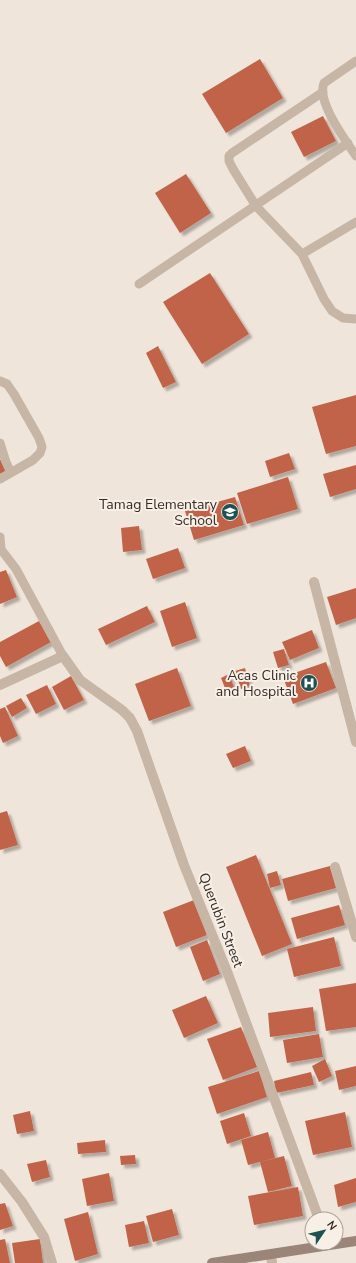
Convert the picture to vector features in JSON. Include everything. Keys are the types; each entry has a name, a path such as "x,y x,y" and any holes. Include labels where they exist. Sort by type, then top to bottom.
{"main road":[{"path":"344,1242 356,1241"},
{"path":"212,1263 271,1259 304,1250"}],"street":[{"path":"314,582 356,742"},
{"path":"1,683 63,656"},
{"name":"Querubin Street","path":"63,656 80,680 122,710 130,718 137,732 184,865 228,974 316,1211"},
{"path":"335,867 356,937"},
{"path":"0,1174 22,1202 44,1237 52,1263"}],"lane":[{"path":"356,61 324,83 322,86 325,102 330,114 356,156"},
{"path":"323,92 244,144 229,156 229,161 256,206 302,254 324,299 332,311 343,318 356,319"},
{"path":"139,284 348,143"},
{"path":"302,254 356,222"},
{"path":"0,381 7,384 14,394 39,438 42,448 40,453 33,460 0,480"},
{"path":"0,443 11,473"},
{"path":"0,537 1,549 16,569 63,656"}],"building":[{"path":"260,59 283,98 226,133 202,94"},
{"path":"323,116 336,141 304,157 291,132"},
{"path":"186,174 211,213 180,233 155,193"},
{"path":"210,273 249,334 202,364 163,302"},
{"path":"158,346 176,382 163,388 146,353"},
{"path":"356,395 356,446 326,454 312,407"},
{"path":"289,453 295,469 270,477 265,461"},
{"path":"0,459 6,471 0,474"},
{"path":"356,465 356,489 330,497 323,474"},
{"path":"288,477 298,509 247,524 237,493"},
{"path":"235,497 244,525 194,540 185,511"},
{"path":"139,526 142,550 123,552 121,528"},
{"path":"178,548 185,568 153,579 146,559"},
{"path":"6,570 17,597 0,604 0,572"},
{"path":"356,588 356,618 336,625 327,597"},
{"path":"185,602 197,638 172,647 160,611"},
{"path":"147,606 155,622 106,645 98,629"},
{"path":"39,621 51,642 6,667 0,656 0,642"},
{"path":"312,630 319,648 290,660 282,642"},
{"path":"284,649 289,665 278,668 273,652"},
{"name":"Acas Clinic and Hospital","path":"326,662 336,688 293,704 283,677"},
{"path":"177,668 191,706 149,721 135,684"},
{"path":"245,668 250,686 241,689 235,671"},
{"path":"229,674 235,690 227,693 221,678"},
{"path":"71,676 84,700 64,710 52,687"},
{"path":"47,685 56,704 36,714 26,695"},
{"path":"21,698 27,708 12,717 6,706"},
{"path":"5,707 18,736 3,743 0,736 0,709"},
{"path":"245,746 251,761 233,768 226,754"},
{"path":"7,811 18,845 0,850 0,813"},
{"path":"256,855 292,944 262,956 226,867"},
{"path":"330,866 336,888 288,901 282,879"},
{"path":"277,871 281,885 270,888 267,874"},
{"path":"194,900 207,935 176,947 163,912"},
{"path":"339,905 345,925 297,939 291,918"},
{"path":"334,937 341,966 294,977 287,949"},
{"path":"207,940 220,974 203,981 190,947"},
{"path":"356,983 356,1027 326,1031 319,989"},
{"path":"206,996 218,1023 184,1038 172,1010"},
{"path":"313,1007 316,1031 270,1037 268,1013"},
{"path":"241,1027 257,1067 223,1080 207,1039"},
{"path":"319,1034 323,1057 287,1063 283,1040"},
{"path":"325,1059 332,1076 319,1082 312,1066"},
{"path":"356,1066 356,1086 339,1090 335,1071"},
{"path":"259,1071 267,1097 217,1114 208,1087"},
{"path":"311,1072 314,1085 276,1093 274,1081"},
{"path":"30,1111 34,1131 17,1134 13,1115"},
{"path":"345,1112 352,1147 313,1155 305,1121"},
{"path":"244,1113 251,1136 227,1144 220,1121"},
{"path":"268,1132 275,1158 248,1165 241,1140"},
{"path":"105,1140 106,1152 78,1154 77,1143"},
{"path":"135,1155 136,1164 121,1165 120,1156"},
{"path":"284,1156 292,1186 268,1192 260,1162"},
{"path":"46,1160 50,1177 32,1182 27,1164"},
{"path":"109,1173 114,1201 87,1206 82,1179"},
{"path":"356,1178 356,1202 338,1207 334,1185"},
{"path":"298,1187 303,1216 254,1225 248,1196"},
{"path":"5,1203 13,1226 0,1230 0,1204"},
{"path":"172,1209 179,1235 153,1242 146,1216"},
{"path":"88,1212 98,1254 75,1261 64,1219"},
{"path":"144,1221 149,1243 129,1247 125,1225"},
{"path":"5,1239 10,1263 0,1263 0,1240"},
{"path":"40,1239 43,1263 15,1263 12,1243"}],"place":[{"name":"Tamag Elementary School","path":"230,512"},
{"name":"Acas Clinic and Hospital","path":"309,683"}]}
